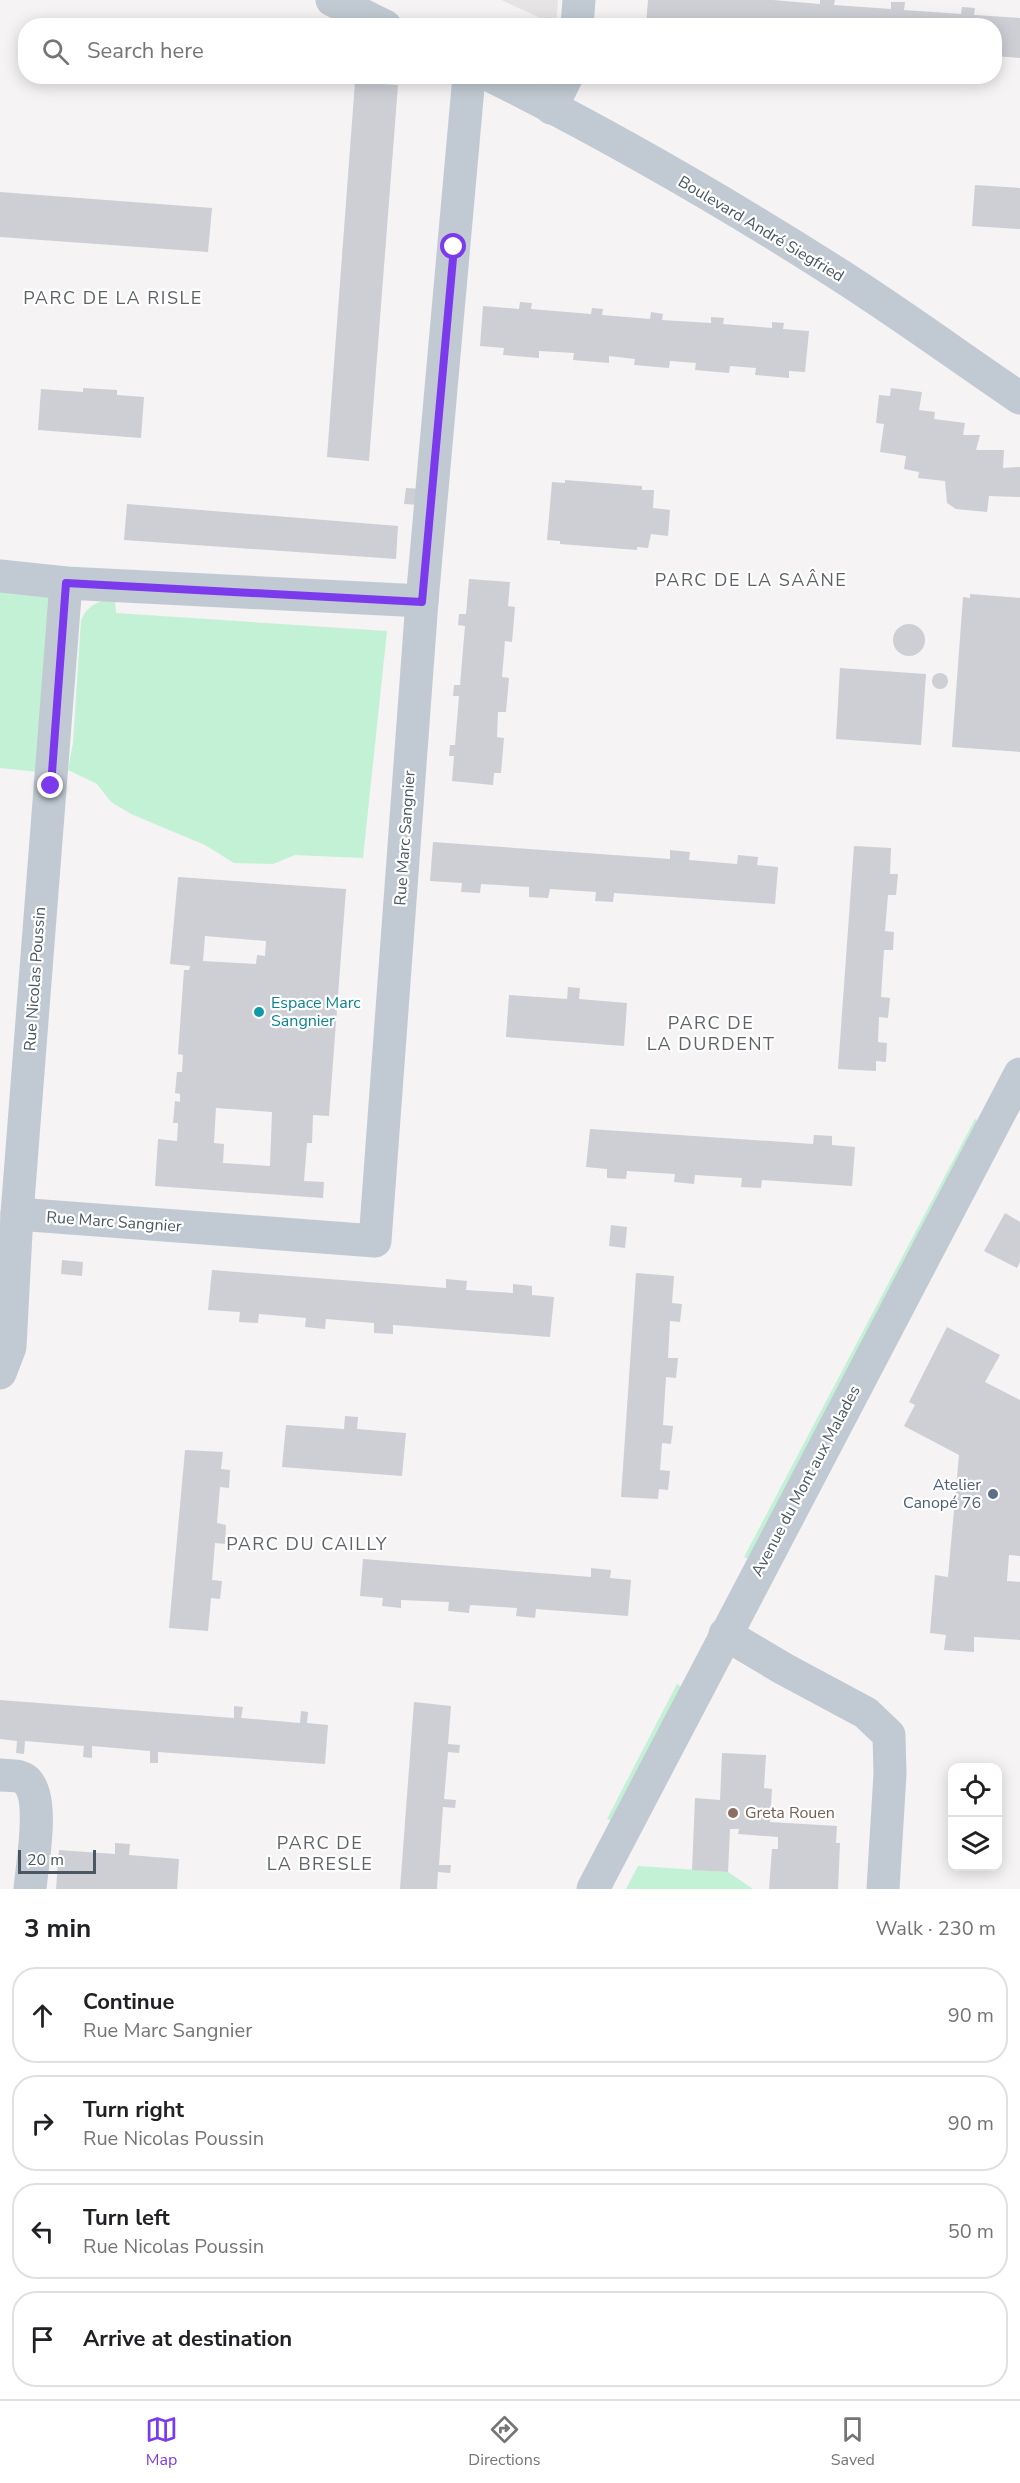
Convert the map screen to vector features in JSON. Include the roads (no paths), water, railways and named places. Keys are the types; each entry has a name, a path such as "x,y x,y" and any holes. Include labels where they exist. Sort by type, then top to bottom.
{"street":[{"path":"332,0 369,18"},
{"path":"578,18 579,0"},
{"name":"Rue Marc Sangnier","path":"16,1214 375,1241 422,602 468,84"},
{"name":"Boulevard André Siegfried","path":"506,84 693,187 837,273 1020,398"},
{"path":"551,108 563,84"},
{"path":"0,576 66,583 422,602"},
{"name":"Rue Nicolas Poussin","path":"0,1373 10,1347 16,1214 66,583"},
{"name":"Avenue du Mont aux Malades","path":"593,1889 1020,1074"},
{"path":"725,1634 866,1713 889,1735 890,1774 883,1889"},
{"path":"0,1775 20,1776 27,1782 36,1799 30,1889"}],"place":[{"name":"Espace Marc Sangnier","path":"259,1012"},
{"name":"Atelier Canopé 76","path":"993,1494"},
{"name":"Greta Rouen","path":"733,1813"}],"district":[{"name":"PARC DE LA RISLE","path":"113,298"},
{"name":"PARC DE LA SAÂNE","path":"751,580"},
{"name":"PARC DE LA DURDENT","path":"711,1033"},
{"name":"PARC DU CAILLY","path":"307,1544"},
{"name":"PARC DE LA BRESLE","path":"320,1853"}]}
